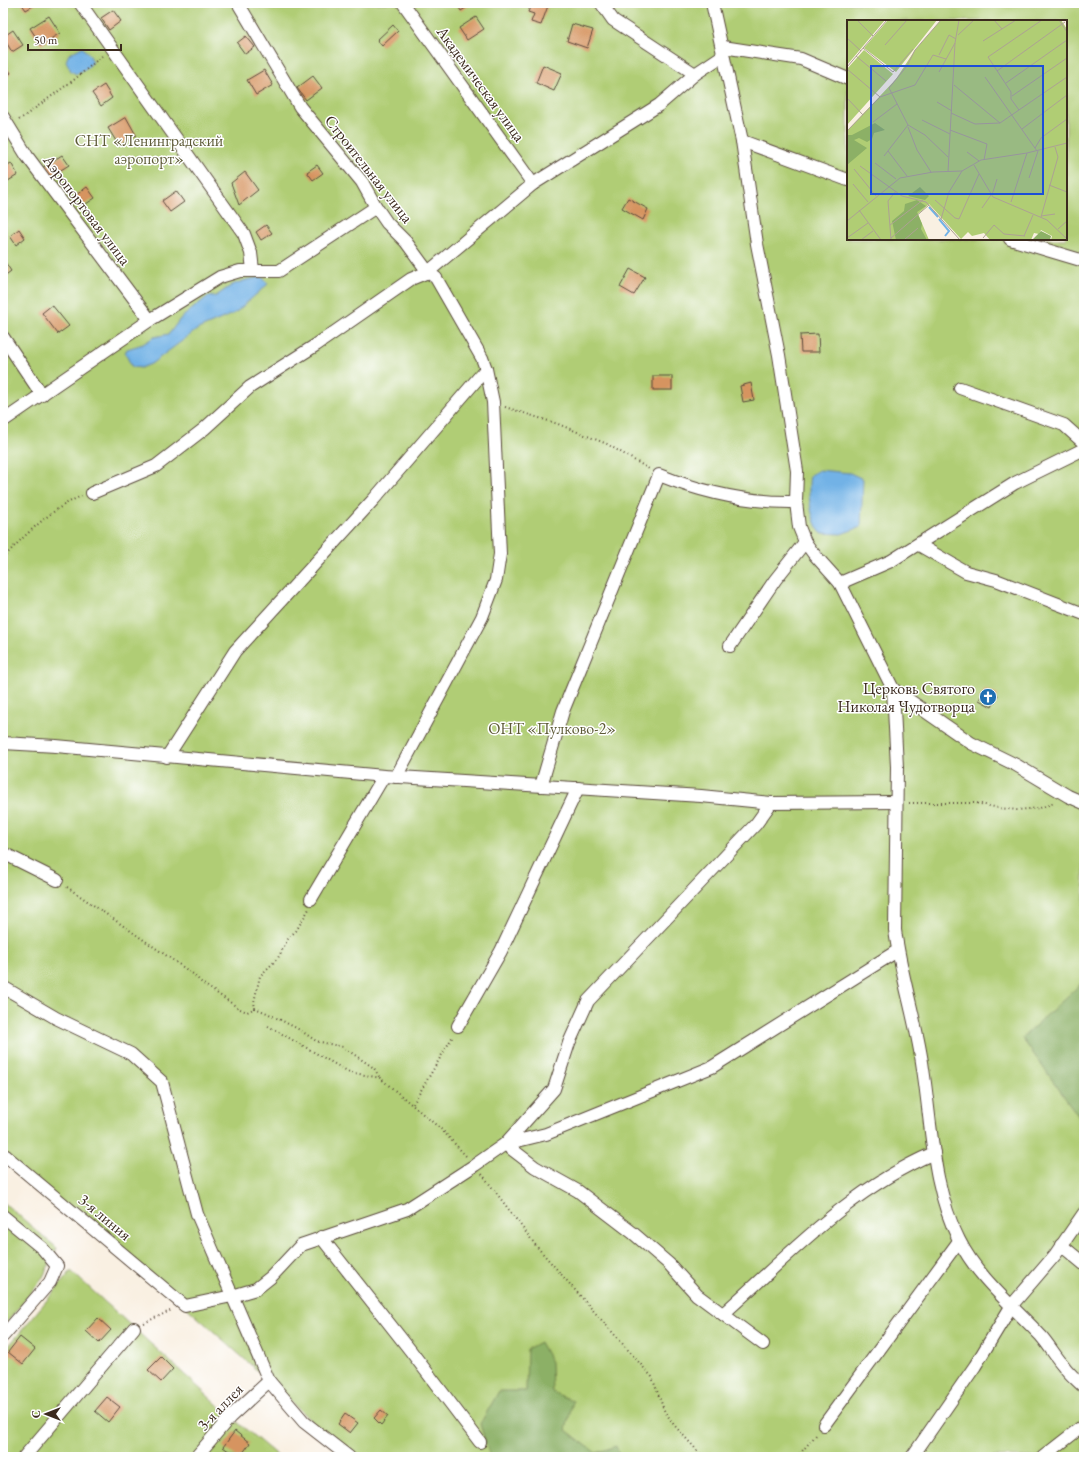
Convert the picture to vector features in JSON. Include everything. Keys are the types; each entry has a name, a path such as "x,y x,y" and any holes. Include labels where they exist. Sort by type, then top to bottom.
{"street":[{"path":"80,3 244,234 252,253 253,270"},
{"name":"Строительная улица","path":"238,3 300,107 362,182 387,223 406,242 428,272 436,278 440,284 482,358 493,402 500,554 496,580 482,617 396,777"},
{"name":"Академическая улица","path":"403,3 533,184"},
{"path":"601,3 613,20 695,74"},
{"path":"712,3 742,141 757,244 778,355 796,471 796,502 799,527 805,542 840,583 893,689 897,767 895,930 898,951 924,1070 934,1153 947,1214 959,1241 988,1280 1043,1339 1063,1366 1084,1387"},
{"path":"92,493 156,466 204,429 250,387 316,345 411,279 428,272 533,184 659,105 723,52 801,59 847,79"},
{"name":"Аэропортовая улица","path":"6,121 27,156 150,320"},
{"path":"742,141 847,180"},
{"path":"3,421 150,320 220,277 240,271 279,271 376,207"},
{"path":"1013,240 1084,261"},
{"path":"3,337 42,395"},
{"path":"167,757 235,651 374,499 486,370"},
{"path":"960,388 1064,425 1084,443"},
{"path":"840,583 891,562 1015,483 1084,449"},
{"path":"541,786 563,711 659,475 690,487 736,499 767,502 796,502"},
{"path":"730,646 775,580 805,542"},
{"path":"919,545 966,572 996,580 1084,614"},
{"path":"893,689 971,743 1016,765 1068,796 1084,803"},
{"path":"3,743 56,746 396,777 701,796 771,803 896,802"},
{"path":"311,899 384,776"},
{"path":"458,1026 501,951 578,788"},
{"path":"185,1306 232,1296 256,1289 270,1277 301,1245 392,1216 408,1209 475,1166 505,1144 554,1089 569,1043 588,1001 756,824 771,803"},
{"path":"3,853 56,880"},
{"path":"505,1144 546,1134 712,1067 898,951"},
{"path":"3,987 56,1018 131,1054 162,1082 197,1214 269,1381 304,1422 349,1457"},
{"path":"505,1144 535,1167 578,1191 634,1233 669,1264 697,1295 763,1344"},
{"path":"723,1314 841,1208 871,1186 904,1166 934,1153"},
{"name":"3-я линия","path":"3,1155 45,1187 185,1306"},
{"path":"912,1457 975,1366 1012,1305 1061,1245 1084,1213"},
{"path":"3,1216 42,1248 57,1266 50,1282 3,1336"},
{"path":"321,1238 410,1350 480,1442"},
{"path":"824,1425 959,1241"},
{"path":"1061,1245 1084,1264"},
{"path":"24,1457 134,1328"},
{"name":"3-я аллея","path":"196,1457 230,1416 269,1381"},
{"path":"1043,1457 1084,1425"}],"path":[{"path":"6,121 15,124 75,79 111,46"},
{"path":"493,402 607,444 659,475"},
{"path":"3,558 25,536 70,501 92,493"},
{"path":"896,802 976,803 1006,809 1030,810 1040,808 1068,796"},
{"path":"56,880 169,956 240,1009 247,1012 255,1009 267,1013 300,1030 316,1041 343,1047 374,1068 386,1086 413,1104 442,1130 475,1166 537,1248 652,1377 664,1410 674,1425 703,1457"},
{"path":"255,1009 254,1002 260,976 278,958 289,937 307,914 311,899"},
{"path":"268,1026 349,1072 380,1078"},
{"path":"413,1104 458,1026"},
{"path":"134,1328 164,1313 185,1306"},
{"path":"797,1457 824,1425"}],"green space":[{"name":"ОНТ «Пулково-2»","path":"3,3 1084,3 1084,1457 349,1457 269,1381 185,1306 3,1155"},
{"path":"1084,981 1084,1124 1022,1038"},
{"path":"3,1202 57,1248 42,1279 3,1327"},
{"path":"71,1271 230,1416 279,1457 3,1457 3,1353"},
{"path":"540,1342 551,1362 552,1392 573,1401 566,1430 596,1453 616,1446 620,1457 490,1457 480,1424 499,1391 526,1391 527,1349"}],"water":[{"path":"82,47 93,62 87,68 76,74 71,71 66,61 69,54"},
{"path":"262,277 268,284 235,313 198,329 151,364 141,368 132,367 125,353 127,349 143,344 154,337 169,334 180,319 207,297 216,296 232,285 246,280"},
{"path":"819,470 850,473 863,479 861,527 841,534 821,533 814,521 809,497 810,475"}],"building":[{"path":"21,3 38,3 26,10"},
{"path":"456,3 469,3 470,5 461,11"},
{"path":"532,3 549,3 541,25 531,22 534,14 528,12"},
{"path":"113,10 121,21 109,30 101,18"},
{"path":"49,16 60,33 41,45 30,28"},
{"path":"476,17 484,29 467,40 459,28"},
{"path":"572,24 593,30 587,48 567,41"},
{"path":"393,25 398,31 382,46 377,40"},
{"path":"13,30 23,45 12,52 3,37"},
{"path":"246,36 255,47 245,54 237,43"},
{"path":"3,62 11,73 3,79"},
{"path":"543,65 562,73 554,91 536,83"},
{"path":"264,70 273,85 256,95 247,80"},
{"path":"313,76 322,88 306,100 297,88"},
{"path":"104,85 112,98 101,106 92,93"},
{"path":"126,117 136,135 119,146 108,128"},
{"path":"62,155 69,165 48,178 42,168"},
{"path":"11,163 18,175 3,184 3,168"},
{"path":"317,165 323,173 313,180 307,172"},
{"path":"245,172 258,190 239,205 231,183"},
{"path":"87,187 95,198 83,206 76,195"},
{"path":"176,191 184,202 170,212 162,201"},
{"path":"628,198 648,209 643,220 622,208"},
{"path":"266,225 272,233 261,240 256,232"},
{"path":"19,229 25,238 16,245 10,236"},
{"path":"3,259 11,271 3,277"},
{"path":"630,269 645,277 634,295 620,287"},
{"path":"52,305 69,326 58,334 42,313"},
{"path":"818,334 819,352 801,352 800,335"},
{"path":"653,376 672,376 672,390 653,390"},
{"path":"751,383 754,400 743,402 740,386"},
{"name":"Церковь Святого Николая Чудотворца","path":"985,689 998,695 992,707 979,700"},
{"path":"98,1318 111,1330 99,1343 86,1331"},
{"path":"20,1337 35,1349 23,1364 8,1352"},
{"path":"161,1357 173,1369 161,1382 148,1370"},
{"path":"107,1397 120,1407 108,1422 95,1411"},
{"path":"381,1410 388,1416 381,1425 374,1418"},
{"path":"345,1414 358,1423 350,1433 338,1424"},
{"path":"235,1431 250,1443 240,1457 237,1457 223,1447"}],"place":[{"name":"Церковь Святого Николая Чудотворца","path":"988,697"}],"park label":[{"name":"СНТ «Ленинградский аэропорт»","path":"149,149"}]}
